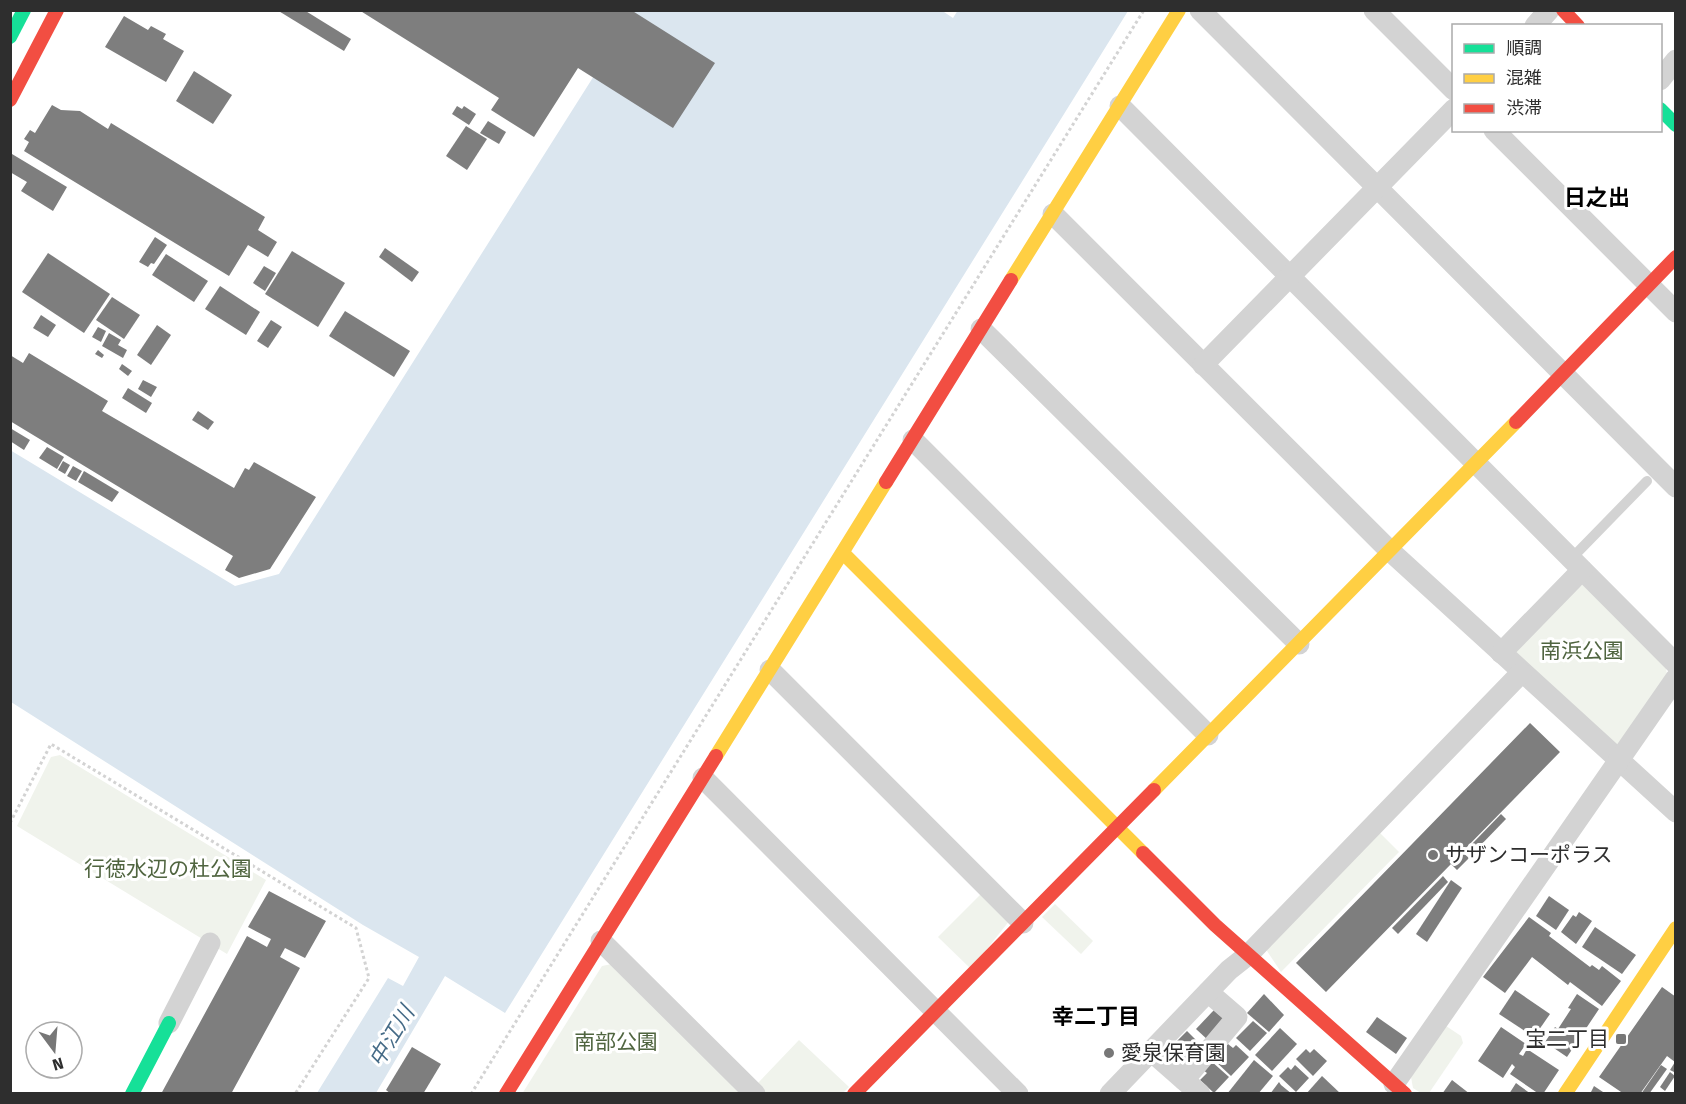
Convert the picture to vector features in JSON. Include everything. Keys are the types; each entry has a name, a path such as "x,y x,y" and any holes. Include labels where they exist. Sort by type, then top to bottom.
{"main road":[{"path":"10,37 24,10"},
{"path":"10,99 57,10"},
{"path":"506,1094 1179,10"},
{"path":"1563,10 1576,24"},
{"path":"1662,111 1676,125"},
{"path":"854,1094 1299,644 1676,257"},
{"path":"843,553 1248,955 1399,1089"},
{"path":"1565,1094 1676,928"},
{"path":"132,1094 169,1023"}],"street":[{"path":"1200,10 1676,487"},
{"path":"1374,10 1452,88"},
{"path":"1537,24 1550,10"},
{"path":"1662,78 1676,60"},
{"path":"1120,106 1676,664"},
{"path":"1203,365 1452,111"},
{"path":"1496,132 1676,312"},
{"path":"1053,214 1389,550 1521,673 1676,812"},
{"path":"981,329 1299,644"},
{"path":"913,440 1208,735"},
{"path":"1501,653 1576,564"},
{"path":"770,670 1023,923"},
{"path":"1110,1094 1521,673"},
{"path":"1399,1089 1676,678"},
{"path":"703,778 936,1011 1007,1090"},
{"path":"601,941 755,1094"},
{"path":"169,1023 210,943"},
{"path":"1151,1051 1192,1087 1237,1017 1208,992"}],"lane":[{"path":"1576,564 1647,481"}],"path":[{"path":"471,1094 1144,10"},
{"path":"10,823 51,744 356,928 369,978 295,1094"},
{"path":"175,824 177,820"}],"green space":[{"name":"南浜公園","path":"1583,584 1666,667 1667,676 1622,743 1614,745 1516,656 1514,648"},
{"name":"行徳水辺の杜公園","path":"60,755 266,880 227,954 17,826 51,757"},
{"path":"1379,832 1399,852 1281,972 1265,948"},
{"path":"982,893 1010,920 971,969 938,937"},
{"path":"1055,904 1093,941 1081,954 1042,917"},
{"name":"南部公園","path":"612,964 743,1094 522,1094 602,966"},
{"path":"1446,1026 1461,1036 1463,1043 1429,1093 1421,1093 1413,1088 1411,1077"},
{"path":"799,1040 849,1087 843,1093 767,1094 757,1084"}],"water":[{"name":"中江川","path":"941,10 953,18 958,10 1128,11 505,1013 445,976 376,1093 317,1093 388,978 403,986 419,957 363,925 11,702 10,450 235,586 279,574 635,11"}],"building":[{"path":"277,10 304,10 351,39 344,51"},
{"path":"359,10 631,10 715,63 673,128 578,68 534,137 491,110 499,98"},
{"path":"124,16 148,30 151,26 166,34 163,39 184,51 166,82 105,47"},
{"path":"194,71 232,95 213,124 176,101"},
{"path":"52,105 61,110 80,111 108,129 111,123 265,217 258,230 277,242 268,257 248,245 229,276 24,151 29,142 24,139 30,130 35,133"},
{"path":"457,106 462,109 464,106 476,114 469,125 452,114"},
{"path":"488,121 506,132 499,144 480,133"},
{"path":"466,126 487,139 467,170 446,156"},
{"path":"12,154 67,187 53,211 21,191 27,182 10,172"},
{"path":"155,237 167,245 154,264 151,263 148,267 139,262"},
{"path":"385,248 419,272 412,282 379,257"},
{"path":"292,251 345,283 318,327 265,294"},
{"path":"48,253 110,294 84,333 22,292"},
{"path":"166,254 208,281 194,302 152,275"},
{"path":"264,266 276,273 265,291 253,283"},
{"path":"220,286 260,312 246,335 205,309"},
{"path":"112,297 140,315 124,339 96,320"},
{"path":"345,311 410,351 394,377 329,336"},
{"path":"41,315 56,325 48,337 33,328"},
{"path":"271,320 282,327 268,348 257,341"},
{"path":"157,325 171,335 151,365 137,355"},
{"path":"98,327 106,331 101,342 92,337"},
{"path":"109,333 121,340 118,345 127,350 123,358 102,346"},
{"path":"98,350 104,355 102,358 95,354"},
{"path":"29,353 108,401 102,411 234,488 245,468 249,470 254,462 316,497 270,569 239,578 225,570 233,556 10,421 10,355 23,363"},
{"path":"122,364 132,371 128,376 119,369"},
{"path":"143,380 157,387 151,397 138,389"},
{"path":"128,388 152,403 146,413 122,398"},
{"path":"198,411 214,422 208,430 192,420"},
{"path":"10,428 30,440 24,450 10,441"},
{"path":"47,447 64,457 57,469 39,458"},
{"path":"63,461 70,465 65,474 58,470"},
{"path":"73,466 82,471 76,481 67,476"},
{"path":"84,471 119,492 112,502 78,482"},
{"name":"サザンコーポラス","path":"1530,723 1560,752 1462,852 1469,858 1457,870 1451,864 1326,992 1296,963"},
{"path":"1501,814 1506,819 1475,851 1470,846"},
{"path":"1443,876 1448,882 1398,934 1392,928"},
{"path":"1451,880 1462,888 1427,942 1416,934"},
{"path":"269,891 326,921 305,958 285,948 280,957 300,968 231,1094 161,1094 247,936 267,947 271,939 248,927"},
{"path":"1549,896 1569,910 1556,930 1536,916"},
{"path":"1579,912 1592,921 1576,944 1561,932 1573,915 1576,917"},
{"path":"1529,917 1551,933 1549,936 1590,967 1592,965 1599,970 1602,966 1621,981 1602,1006 1570,982 1568,985 1532,957 1505,993 1483,977"},
{"path":"1595,927 1636,955 1622,974 1582,947"},
{"path":"1662,987 1676,997 1676,1073 1670,1070 1675,1062 1667,1056 1640,1094 1624,1094 1599,1077"},
{"path":"1515,990 1550,1014 1534,1037 1499,1014"},
{"path":"1264,994 1284,1015 1269,1032 1247,1013"},
{"path":"1577,994 1599,1009 1567,1057 1545,1042 1555,1027 1558,1029 1571,1009 1568,1008"},
{"path":"1214,1010 1227,1022 1209,1041 1196,1029"},
{"path":"1377,1017 1407,1038 1396,1054 1366,1032"},
{"path":"1253,1021 1267,1033 1250,1051 1236,1038"},
{"path":"1501,1027 1526,1044 1519,1054 1523,1056 1527,1049 1559,1070 1543,1094 1539,1094 1510,1074 1515,1067 1512,1064 1503,1078 1478,1061"},
{"path":"1280,1028 1297,1044 1272,1071 1255,1055"},
{"path":"1187,1031 1204,1048 1187,1066 1169,1049"},
{"path":"1228,1044 1233,1048 1236,1045 1249,1057 1231,1076 1214,1060"},
{"path":"412,1047 441,1064 423,1094 391,1094 386,1090"},
{"path":"1306,1049 1310,1053 1314,1049 1327,1061 1313,1076 1296,1059"},
{"path":"1254,1060 1273,1076 1258,1094 1227,1094"},
{"path":"1211,1061 1229,1077 1214,1093 1200,1080 1207,1073 1203,1070"},
{"path":"1295,1065 1309,1078 1296,1092 1279,1076 1288,1067 1291,1070"},
{"path":"1661,1065 1667,1069 1649,1094 1641,1094"},
{"path":"1670,1072 1675,1076 1665,1091 1660,1087"},
{"path":"1322,1076 1341,1094 1306,1094"},
{"path":"1452,1080 1470,1094 1442,1094"},
{"path":"1279,1082 1281,1085 1292,1094 1270,1094"},
{"path":"1516,1083 1520,1086 1531,1094 1509,1094"},
{"path":"1594,1086 1606,1094 1590,1094"}],"traffic: fast":[{"path":"10,37 24,10"},
{"path":"1662,111 1676,125"},
{"path":"132,1094 169,1023"}],"traffic: slow":[{"path":"1011,280 1179,10"},
{"path":"1154,790 1516,422"},
{"path":"716,756 886,482"},
{"path":"843,553 1143,853"},
{"path":"1565,1094 1676,928"}],"traffic: jam":[{"path":"10,100 57,10"},
{"path":"1563,10 1576,24"},
{"path":"1516,422 1676,257"},
{"path":"886,482 1011,280"},
{"path":"506,1094 716,756"},
{"path":"854,1094 1154,790"},
{"path":"1143,853 1215,925 1405,1094"}],"place":[{"name":"サザンコーポラス","path":"1433,855"},
{"name":"宝二丁目","path":"1621,1039"},
{"name":"愛泉保育園","path":"1109,1053"}],"district":[{"name":"日之出","path":"1597,197"},
{"name":"幸二丁目","path":"1096,1016"}]}
